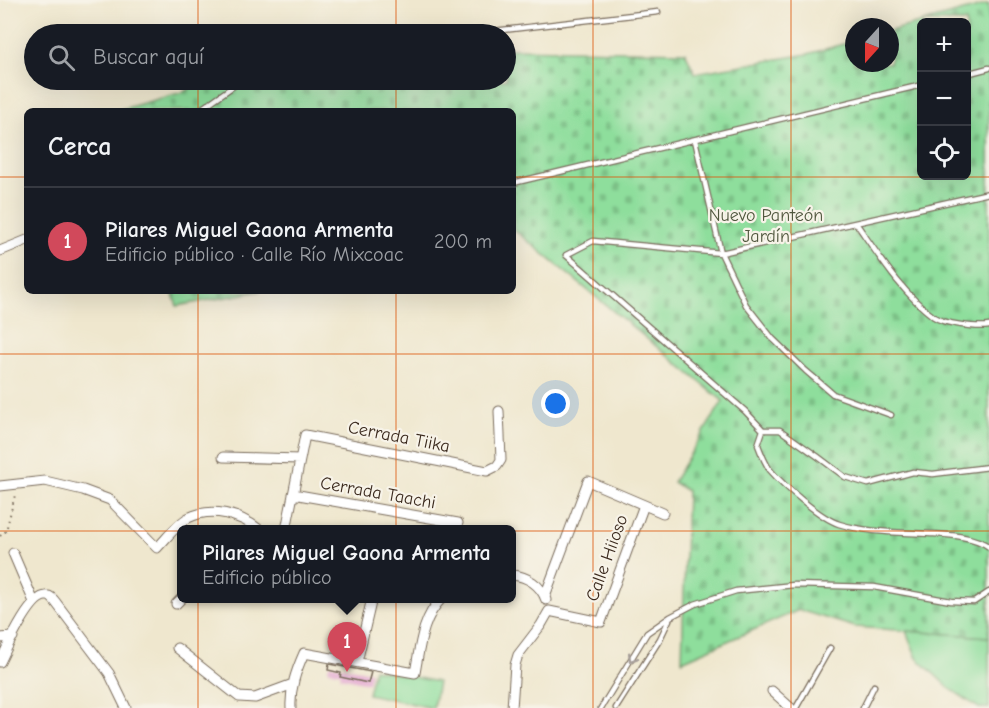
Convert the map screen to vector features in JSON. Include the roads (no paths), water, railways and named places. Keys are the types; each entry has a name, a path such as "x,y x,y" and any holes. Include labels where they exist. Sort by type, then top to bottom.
{"street":[{"path":"0,251 24,241"},
{"name":"Cerrada Tiika","path":"300,459 305,435 487,471 497,466 501,460 499,411"},
{"path":"223,457 300,459 287,525"},
{"path":"0,486 45,481 83,490 110,500 157,548 177,528"},
{"path":"545,596 588,481 663,513"},
{"name":"Cerrada Taachi","path":"293,494 458,523"},
{"name":"Calle Hiioso","path":"549,611 601,622 644,505"},
{"path":"180,525 187,518 215,511 240,517 252,525"},
{"path":"14,553 33,602"},
{"path":"512,708 515,665 518,655 549,611 545,596 536,584 522,576 516,575"},
{"path":"0,662 33,602 44,596 53,598 109,673 126,708"},
{"path":"357,662 371,603"},
{"path":"291,708 294,674 304,653 415,673 423,628 438,603"},
{"path":"0,638 13,637"},
{"path":"177,648 239,697 255,698 293,684"},
{"path":"772,690 794,708"}],"lane":[{"path":"516,28 658,12"},
{"path":"971,73 989,68"},
{"path":"516,182 917,86"},
{"path":"202,108 228,90"},
{"path":"694,140 721,253 746,305 772,338 833,394 891,415"},
{"path":"989,193 721,253 593,241 566,255 746,411 763,430 780,430 845,477 868,484 913,472 933,474 989,467"},
{"path":"856,223 894,278 936,318 978,328 989,326"},
{"path":"763,430 758,445 769,468 807,504 837,524 869,530 942,535 982,542 989,547"},
{"path":"601,708 647,633 670,617 695,604 736,591 794,585 874,587 951,601 974,602 989,592"},
{"path":"616,708 660,639 670,617"},
{"path":"794,708 830,648"},
{"path":"863,708 874,686"}],"place":[{"name":"Pilares Miguel Gaona Armenta","path":"347,672"}],"park label":[{"name":"Nuevo Panteón Jardín","path":"766,225"}]}
